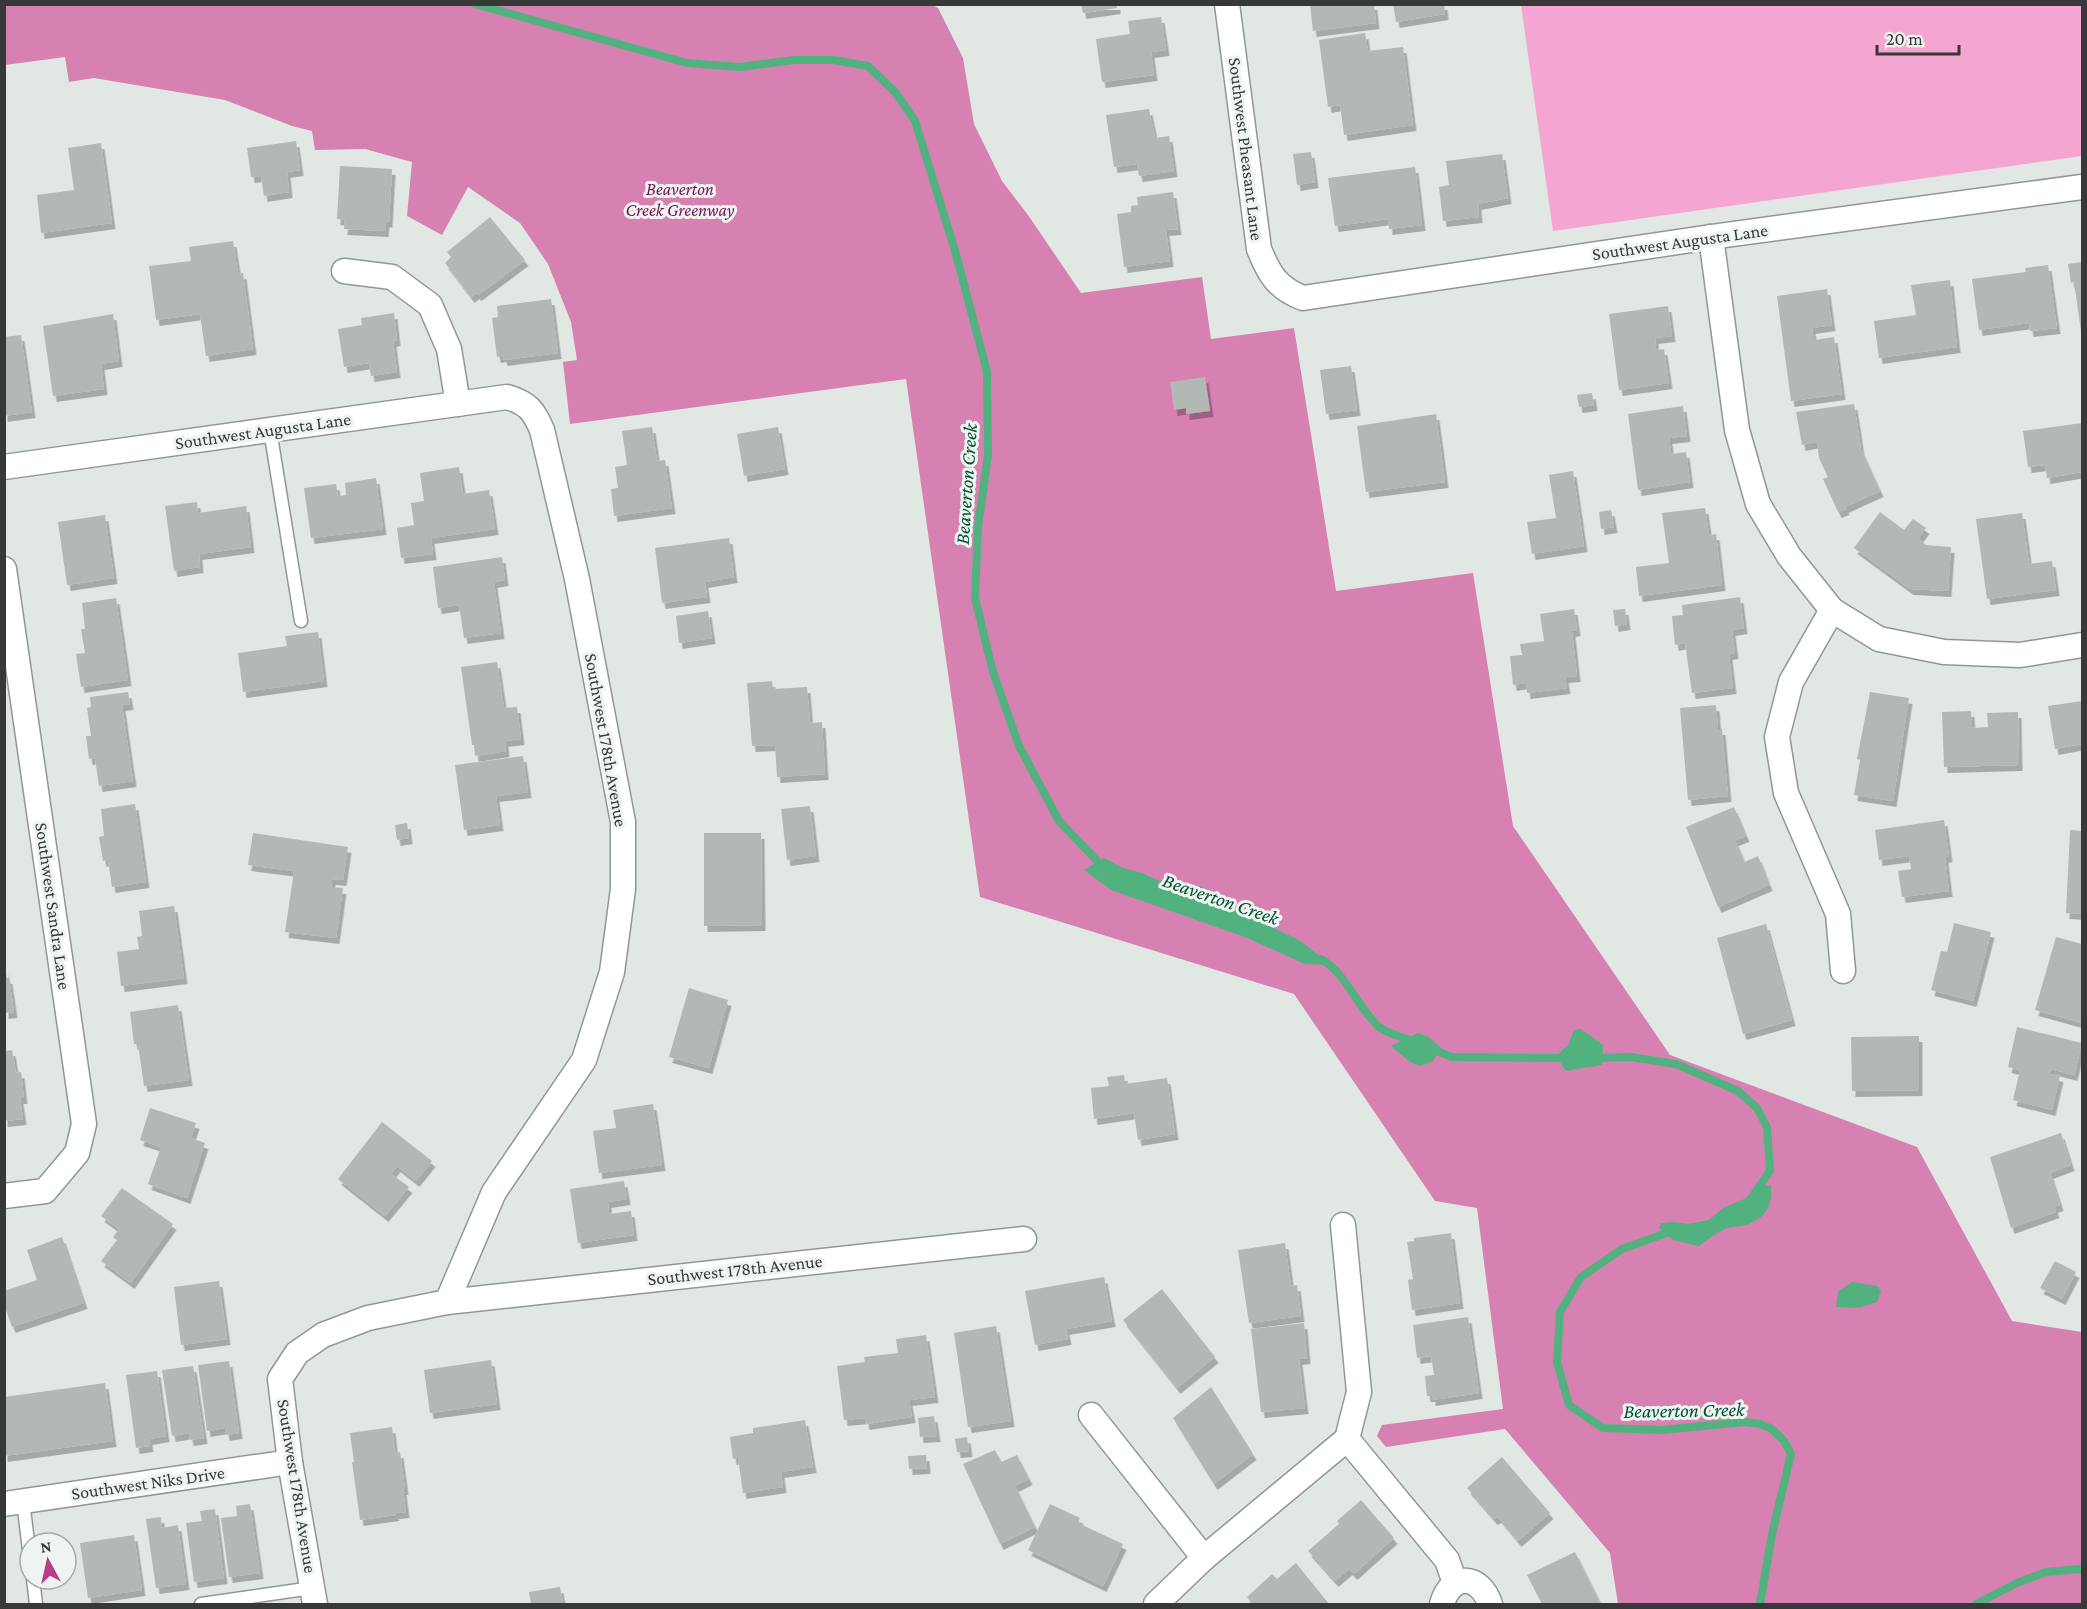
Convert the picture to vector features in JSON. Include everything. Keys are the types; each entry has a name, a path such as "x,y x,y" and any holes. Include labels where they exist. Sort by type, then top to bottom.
{"street":[{"name":"Southwest Pheasant Lane","path":"1227,4 1259,249 1268,270 1281,287"},
{"name":"Southwest Augusta Lane","path":"1281,287 1303,298 1711,237 2082,187"},
{"path":"1711,237 1737,430 1758,504 1789,556 1832,610 1879,639 1944,652 2020,655 2082,645"},
{"path":"344,271 392,277 430,305 449,348 458,404"},
{"name":"Southwest Augusta Lane","path":"4,467 507,397 522,401"},
{"name":"Southwest 178th Avenue","path":"447,1302 494,1192 584,1060 612,972 623,889 623,822 577,579 543,430 536,415 522,401"},
{"name":"Southwest Sandra Lane","path":"4,569 84,1124 77,1153 45,1191 4,1196"},
{"path":"1832,610 1791,682 1777,737 1786,793 1838,914 1843,971"},
{"path":"1156,1605 1204,1558 1347,1438 1359,1392 1343,1225"},
{"name":"Southwest 178th Avenue","path":"314,1596 290,1462 280,1379 297,1353 323,1335 368,1318 447,1302 1024,1239"},
{"path":"1092,1415 1204,1558"},
{"path":"1347,1438 1447,1560 1455,1583"},
{"name":"Southwest Niks Drive","path":"14,1503 290,1462"},
{"path":"1442,1605 1451,1585 1461,1580 1471,1581 1480,1587 1490,1605"}],"lane":[{"path":"270,430 301,621"},
{"path":"14,1503 22,1531"},
{"path":"201,1605 314,1596"}],"shaded area":[{"path":"1521,5 2082,5 2082,156 1553,231"}],"green space":[{"name":"Beaverton Creek Greenway","path":"930,4 938,8 963,58 974,124 1002,181 1081,293 1202,277 1211,339 1294,328 1336,591 1473,573 1513,826 1670,1055 1917,1147 2012,1321 2082,1332 2082,1604 1618,1604 1610,1553 1505,1429 1386,1447 1377,1436 1382,1425 1503,1409 1477,1208 1435,1201 1294,994 980,897 906,379 570,424 563,362 577,360 571,322 548,264 520,223 468,187 442,235 407,216 412,162 365,149 315,150 312,131 292,126 225,100 94,78 69,82 65,57 5,65 4,5"}],"water":[{"path":"1104,858 1123,868 1142,873 1175,888 1201,886 1255,919 1299,940 1331,965 1305,964 1245,937 1111,890 1084,870"},
{"path":"1581,1029 1603,1045 1602,1065 1566,1071 1556,1056 1568,1045 1574,1030"},
{"path":"1418,1033 1427,1036 1441,1048 1433,1061 1420,1066 1410,1062 1391,1046"},
{"path":"1762,1185 1771,1186 1769,1205 1763,1215 1746,1225 1729,1227 1699,1246 1673,1240 1659,1228 1661,1223 1688,1224 1709,1220 1723,1208 1744,1199"},
{"path":"1852,1282 1877,1286 1881,1291 1877,1302 1859,1308 1836,1307 1838,1292"}],"building":[{"path":"1081,4 1117,4 1117,8 1083,13"},
{"path":"1310,4 1374,4 1376,23 1313,31"},
{"path":"1393,4 1444,4 1445,14 1396,22"},
{"path":"1161,17 1166,50 1151,52 1154,75 1102,82 1096,39 1130,34 1128,21"},
{"path":"1365,33 1368,51 1403,47 1413,125 1344,135 1340,105 1328,107 1319,40"},
{"path":"1149,109 1155,138 1169,136 1174,171 1139,176 1137,164 1114,167 1106,115"},
{"path":"296,141 300,170 287,172 289,192 264,196 261,176 251,177 247,148"},
{"path":"101,143 112,223 41,233 37,195 74,190 68,148"},
{"path":"1311,152 1315,182 1297,185 1293,154"},
{"path":"1502,154 1508,198 1478,204 1479,217 1443,221 1439,187 1449,185 1446,161"},
{"path":"340,166 392,169 389,222 386,221 385,231 344,229 345,220 337,219"},
{"path":"1415,167 1422,225 1389,229 1388,219 1335,226 1328,178"},
{"path":"1173,192 1178,229 1166,230 1170,261 1124,267 1117,214 1131,212 1131,206 1138,205 1137,197"},
{"path":"490,217 525,260 478,295 476,293 471,297 445,263 451,257 447,252"},
{"path":"233,241 238,274 243,273 253,349 206,356 200,314 156,320 149,266 191,261 189,247"},
{"path":"2082,262 2081,331 2074,282 2071,283 2068,264"},
{"path":"2048,265 2057,328 2030,331 2029,323 1979,330 1972,279 2026,272 2025,268"},
{"path":"1950,280 1957,347 1879,358 1874,321 1916,315 1911,285"},
{"path":"1827,289 1832,325 1812,328 1814,340 1834,337 1842,394 1791,401 1777,296"},
{"path":"551,299 558,353 504,360 503,356 497,357 492,318 498,317 497,306"},
{"path":"1668,306 1672,336 1655,338 1656,350 1664,349 1669,383 1619,390 1609,314"},
{"path":"394,313 397,340 393,341 397,372 371,376 369,363 344,367 338,329 362,325 361,318"},
{"path":"113,314 119,361 101,364 104,389 53,396 43,326"},
{"path":"21,335 32,412 4,416 4,337"},
{"path":"1351,366 1357,410 1326,414 1320,370"},
{"path":"1205,377 1210,411 1186,414 1186,408 1174,410 1170,382"},
{"path":"1592,393 1594,405 1579,407 1577,395"},
{"path":"1854,404 1861,449 1880,491 1838,512 1823,479 1828,477 1819,458 1817,442 1802,445 1796,412"},
{"path":"1683,406 1687,436 1669,438 1671,454 1686,452 1690,482 1638,490 1628,414"},
{"path":"1436,414 1445,482 1366,492 1357,426"},
{"path":"2082,423 2082,472 2047,478 2045,465 2028,467 2023,431"},
{"path":"652,427 657,461 665,460 672,508 614,516 611,489 618,488 615,467 627,465 622,431"},
{"path":"778,427 785,469 744,476 737,434"},
{"path":"459,467 463,494 489,490 495,529 431,538 433,554 401,558 397,528 414,525 411,503 424,501 420,473"},
{"path":"1573,471 1584,546 1532,554 1527,522 1556,518 1549,475"},
{"path":"376,478 383,529 311,538 304,488 336,484 338,496 346,495 345,483"},
{"path":"197,502 198,513 246,506 251,547 199,554 200,567 174,571 165,506"},
{"path":"1705,508 1709,535 1716,534 1722,585 1639,596 1636,567 1669,563 1662,513"},
{"path":"1611,510 1614,527 1601,529 1599,512"},
{"path":"1880,512 1904,530 1913,519 1926,528 1918,539 1926,545 1951,547 1948,591 1910,589 1854,548"},
{"path":"2022,513 2029,564 2052,561 2056,590 1987,599 1976,519"},
{"path":"105,515 114,578 67,585 58,522"},
{"path":"729,538 734,577 705,582 707,597 662,603 655,548"},
{"path":"502,557 505,580 494,582 501,633 464,638 459,605 438,608 433,567"},
{"path":"1740,597 1744,628 1732,630 1735,653 1729,654 1733,688 1692,693 1685,643 1675,645 1672,616 1683,615 1682,605"},
{"path":"116,598 128,680 81,687 76,654 85,653 81,629 85,629 82,603"},
{"path":"1574,609 1577,630 1572,631 1577,676 1565,677 1567,688 1527,693 1526,683 1513,685 1510,656 1522,655 1520,644 1544,641 1540,614"},
{"path":"1625,609 1627,624 1615,626 1613,610"},
{"path":"708,611 712,638 679,643 676,616"},
{"path":"318,632 324,681 243,692 238,653 287,646 285,636"},
{"path":"497,662 504,708 517,707 521,739 505,741 506,751 475,756 461,667"},
{"path":"772,681 773,689 807,687 810,723 822,722 825,774 777,777 775,745 752,746 747,683"},
{"path":"128,692 130,704 122,705 133,781 99,786 95,758 89,759 86,736 91,736 87,708 91,707 90,697"},
{"path":"1870,692 1909,698 1893,801 1854,795 1860,760 1857,759"},
{"path":"2082,701 2082,744 2055,749 2048,706"},
{"path":"1716,705 1718,729 1722,729 1728,796 1688,800 1680,708"},
{"path":"1971,711 1972,728 1988,727 1987,713 2018,712 2019,765 1944,767 1942,712"},
{"path":"523,756 528,792 496,796 500,825 464,830 455,765"},
{"path":"135,804 146,882 112,887 108,860 103,861 99,837 104,836 101,809"},
{"path":"810,806 816,856 787,860 781,809"},
{"path":"1734,807 1746,836 1735,840 1744,862 1758,856 1769,885 1718,907 1686,827"},
{"path":"1944,820 1949,856 1945,857 1949,891 1902,897 1898,871 1911,869 1909,856 1879,860 1875,830"},
{"path":"407,823 409,838 397,840 395,825"},
{"path":"2070,830 2082,831 2082,914 2066,913"},
{"path":"253,833 348,847 343,880 332,879 331,887 343,888 336,938 285,932 294,871 248,865"},
{"path":"704,833 761,833 762,925 704,926"},
{"path":"174,906 184,978 121,986 117,952 139,949 137,937 142,936 139,911"},
{"path":"1954,923 1991,932 1973,1001 1931,990 1941,951 1947,952"},
{"path":"1766,924 1792,1020 1743,1034 1717,938"},
{"path":"2056,937 2082,944 2082,1023 2035,1010"},
{"path":"5,968 7,978 9,978 14,1012 5,1013"},
{"path":"689,988 728,1000 709,1068 669,1057"},
{"path":"178,1005 189,1080 144,1086 138,1044 134,1044 130,1012"},
{"path":"2017,1027 2082,1043 2074,1075 2051,1069 2049,1074 2060,1076 2052,1110 2013,1100 2020,1070 2008,1067"},
{"path":"1919,1036 1919,1090 1852,1091 1851,1037"},
{"path":"12,1050 16,1073 21,1072 24,1098 20,1098 23,1119 4,1121 4,1051"},
{"path":"1124,1075 1125,1084 1167,1078 1175,1134 1138,1140 1134,1113 1094,1119 1091,1088 1109,1086 1107,1077"},
{"path":"653,1104 662,1165 599,1173 593,1131 616,1128 613,1110"},
{"path":"150,1108 196,1123 191,1138 205,1143 187,1198 148,1184 161,1147 140,1140"},
{"path":"382,1122 432,1161 416,1181 397,1166 391,1174 409,1187 385,1216 338,1179"},
{"path":"2061,1133 2071,1165 2050,1173 2060,1205 2054,1207 2056,1212 2011,1228 1990,1157"},
{"path":"624,1181 627,1199 608,1202 609,1214 631,1211 634,1235 578,1243 570,1189"},
{"path":"122,1188 173,1224 131,1283 101,1261 117,1240 113,1237 119,1229 101,1216"},
{"path":"1451,1233 1460,1303 1412,1310 1408,1280 1413,1279 1407,1242 1414,1241 1414,1238"},
{"path":"62,1237 84,1303 12,1327 4,1304 4,1291 37,1280 27,1250"},
{"path":"1285,1243 1291,1286 1297,1285 1301,1316 1249,1323 1238,1250"},
{"path":"2055,1261 2076,1272 2062,1299 2040,1288"},
{"path":"1104,1277 1112,1321 1066,1329 1068,1339 1035,1345 1025,1291"},
{"path":"219,1281 227,1339 181,1345 174,1287"},
{"path":"1162,1289 1215,1357 1177,1388 1123,1320"},
{"path":"1468,1317 1479,1393 1432,1400 1432,1396 1427,1396 1425,1376 1434,1375 1431,1356 1417,1358 1413,1325"},
{"path":"1304,1323 1307,1358 1299,1359 1305,1408 1261,1412 1251,1329"},
{"path":"996,1326 1011,1421 968,1427 954,1333"},
{"path":"926,1335 935,1397 909,1400 912,1417 866,1424 865,1418 844,1420 837,1366 865,1362 864,1357 898,1353 896,1339"},
{"path":"491,1360 497,1404 430,1413 424,1370"},
{"path":"229,1361 239,1433 226,1435 225,1428 207,1431 198,1365"},
{"path":"193,1366 204,1438 190,1440 189,1433 172,1436 162,1370"},
{"path":"157,1371 166,1436 149,1439 150,1446 136,1448 126,1375"},
{"path":"105,1383 113,1441 4,1456 4,1397"},
{"path":"1211,1387 1253,1454 1214,1484 1173,1418"},
{"path":"934,1416 937,1436 920,1437 918,1418"},
{"path":"805,1420 813,1467 781,1472 783,1487 743,1493 738,1458 733,1459 730,1437 753,1433 753,1428"},
{"path":"392,1427 395,1453 400,1452 406,1512 360,1520 350,1433"},
{"path":"967,1437 969,1451 957,1452 955,1439"},
{"path":"995,1450 1001,1462 1017,1455 1029,1479 1015,1486 1035,1527 1000,1544 963,1464"},
{"path":"926,1455 927,1468 909,1469 908,1456"},
{"path":"1502,1457 1550,1513 1518,1541 1498,1517 1494,1519 1467,1488"},
{"path":"1361,1500 1394,1538 1354,1574 1349,1569 1335,1581 1308,1551 1339,1524 1337,1521"},
{"path":"250,1504 260,1573 229,1577 221,1518 237,1516 236,1506"},
{"path":"1050,1504 1080,1518 1078,1523 1123,1544 1103,1586 1028,1550"},
{"path":"215,1509 224,1578 194,1582 186,1523 202,1521 200,1511"},
{"path":"161,1517 162,1528 178,1525 186,1584 156,1588 146,1519"},
{"path":"134,1535 142,1590 88,1598 80,1543"},
{"path":"1575,1552 1601,1604 1542,1604 1527,1575"},
{"path":"1296,1563 1329,1604 1248,1604 1251,1602 1247,1597 1272,1574 1277,1579"},
{"path":"560,1587 563,1604 531,1604 529,1592"}],"waterway":[{"name":"Beaverton Creek","path":"475,4 687,63 740,67 794,60 834,60 868,66 896,93 915,121 956,254 987,372 988,455 978,527 975,598 993,672 1019,746 1059,821 1104,868"},
{"name":"Beaverton Creek","path":"1321,959 1337,972 1379,1027 1414,1042"},
{"name":"Beaverton Creek","path":"1429,1048 1452,1057 1567,1058"},
{"name":"Beaverton Creek","path":"1592,1058 1631,1057 1676,1064 1738,1091 1757,1108 1767,1127 1770,1171 1752,1197"},
{"name":"Beaverton Creek","path":"1675,1230 1622,1249 1581,1277 1560,1312 1557,1362 1569,1405 1603,1428 1662,1430 1744,1422 1760,1424 1772,1429 1784,1441 1791,1454 1772,1534 1760,1604"},
{"name":"Beaverton Creek","path":"1976,1604 2017,1583 2046,1572 2082,1570"}]}
